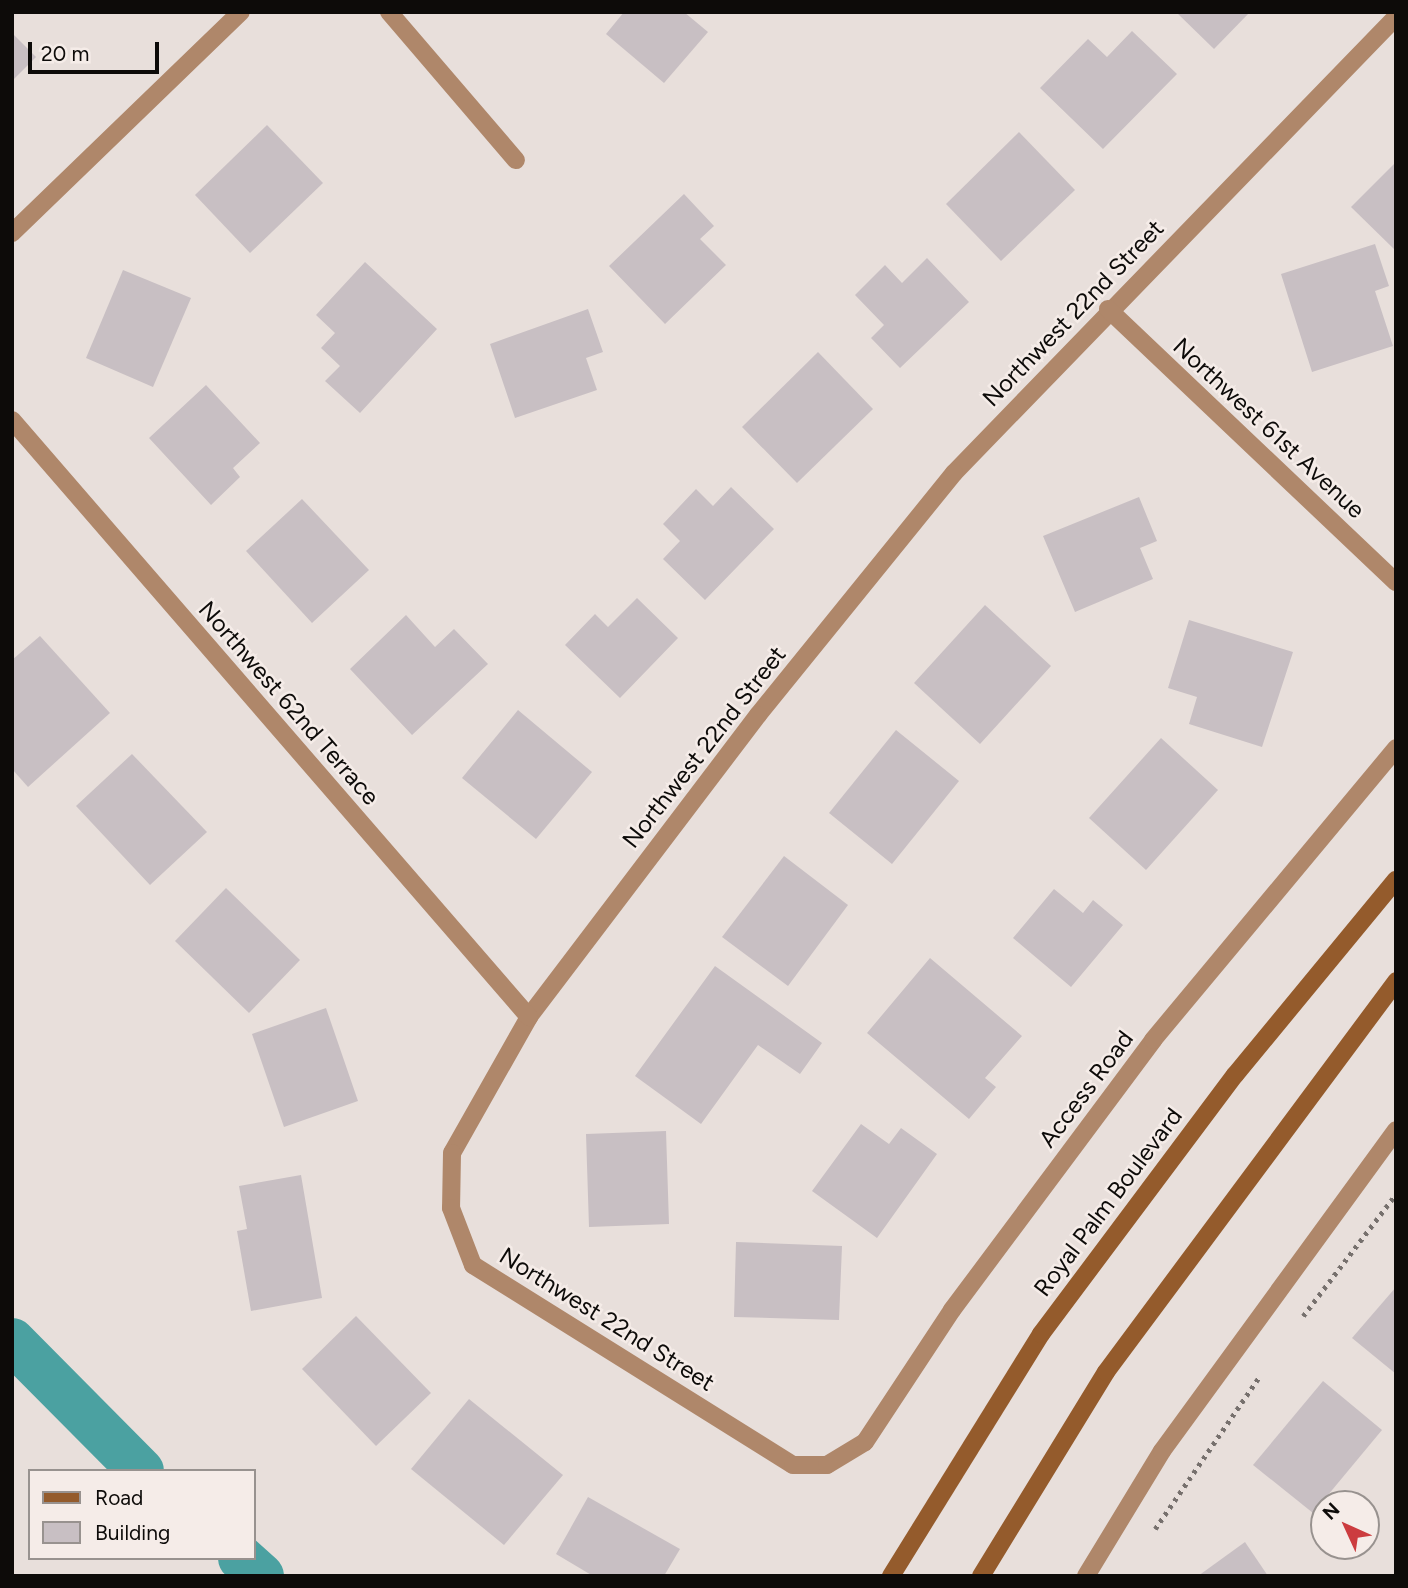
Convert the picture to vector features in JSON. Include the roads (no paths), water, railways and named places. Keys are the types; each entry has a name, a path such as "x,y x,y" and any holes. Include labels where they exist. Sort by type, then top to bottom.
{"main road":[{"name":"Royal Palm Boulevard","path":"891,1576 1041,1334 1235,1075 1396,880"},
{"path":"981,1576 1106,1372 1396,981"}],"street":[{"path":"12,233 241,12"},
{"path":"388,12 516,160"},
{"name":"Northwest 22nd Street","path":"827,1465 793,1465 473,1265 452,1208 452,1153 529,1017 758,715 928,505 1108,309 1396,17"},
{"name":"Northwest 61st Avenue","path":"1108,309 1396,582"},
{"name":"Northwest 62nd Terrace","path":"12,420 529,1017"},
{"name":"Access Road","path":"827,1465 865,1442 952,1311 1153,1040 1396,748"},
{"path":"1086,1576 1161,1451 1396,1130"}],"waterway":[{"path":"12,1341 139,1469"},
{"path":"243,1560 261,1576"}]}
